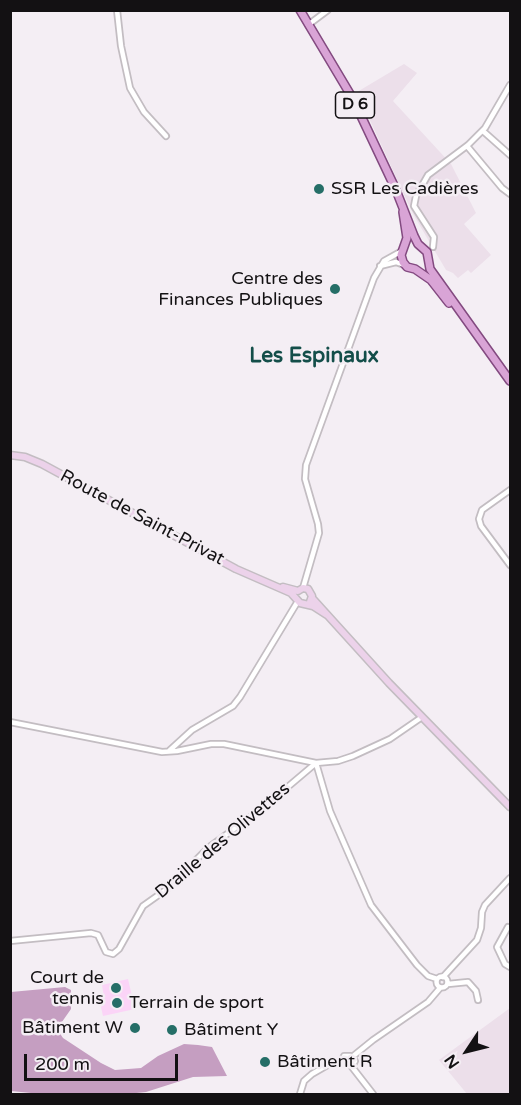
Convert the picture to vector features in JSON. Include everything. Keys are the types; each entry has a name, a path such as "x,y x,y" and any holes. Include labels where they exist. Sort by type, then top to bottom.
{"main road":[{"name":"D 6","path":"300,10 353,99 419,244"},
{"name":"D 6","path":"402,204 407,238 403,250"},
{"path":"510,381 456,308 430,280 405,265 401,258 403,250 410,244 419,244 425,249 435,277 456,308 510,386"},
{"path":"415,270 423,266 427,258"}],"street":[{"path":"117,10 121,46 130,88 144,112 166,136"},
{"path":"308,25 328,10"},
{"path":"427,258 433,247 434,237 414,206 416,196 428,175 483,131 510,85"},
{"path":"483,131 510,155"},
{"path":"467,146 502,188 510,194"},
{"path":"419,244 433,247"},
{"path":"170,752 192,730 233,706 303,597 319,533 305,479 306,465 380,266 384,261 403,250"},
{"path":"380,266 396,262 405,265"},
{"name":"Route de Saint-Privat","path":"10,455 25,457 42,464 236,569 303,597 327,615 510,807"},
{"path":"510,490 482,510 479,519 481,526 510,565"},
{"path":"10,722 162,752 224,744 316,762 338,761 353,756 390,739 422,717"},
{"path":"316,762 330,811 371,905 417,965 428,976 437,980"},
{"name":"Draille des Olivettes","path":"10,941 91,933 98,935 106,952 113,954 119,949 142,906 167,889 208,848 264,807 316,762"},
{"path":"437,980 443,977 477,940 485,905 510,878"},
{"path":"508,927 497,947 505,964 510,967"},
{"path":"443,977 448,984"},
{"path":"437,980 440,988"},
{"path":"352,1057 371,1041 428,1002 440,988 448,984 468,982 476,992 478,1000"},
{"path":"341,1062 346,1055 352,1057"},
{"path":"352,1057 354,1064 352,1068"},
{"path":"341,1062 345,1068 352,1068"},
{"path":"300,1095 304,1081 312,1074 331,1063 341,1062"},
{"path":"352,1068 373,1095"}],"shaded area":[{"path":"404,64 417,73 393,101 451,164 476,213 464,224 491,255 471,273 468,270 458,278 446,270 413,214 357,92"},
{"name":"Terrain de sport","path":"128,979 135,1009 103,1016 99,998 104,997 102,985"},
{"path":"65,987 71,990 71,1009 57,1029 63,1038 101,1063 115,1070 141,1068 158,1056 184,1044 198,1045 212,1047 227,1076 193,1077 146,1092 127,1094 41,1094 11,1091 11,992"},
{"path":"510,1008 510,1094 467,1094 439,1060"}],"place":[{"name":"SSR Les Cadières","path":"319,189"},
{"name":"Centre des Finances Publiques","path":"335,289"},
{"name":"Court de tennis","path":"116,988"},
{"name":"Terrain de sport","path":"117,1003"},
{"name":"Bâtiment W","path":"135,1028"},
{"name":"Bâtiment Y","path":"172,1030"},
{"name":"Bâtiment R","path":"265,1062"}],"district":[{"name":"Les Espinaux","path":"314,356"}]}
